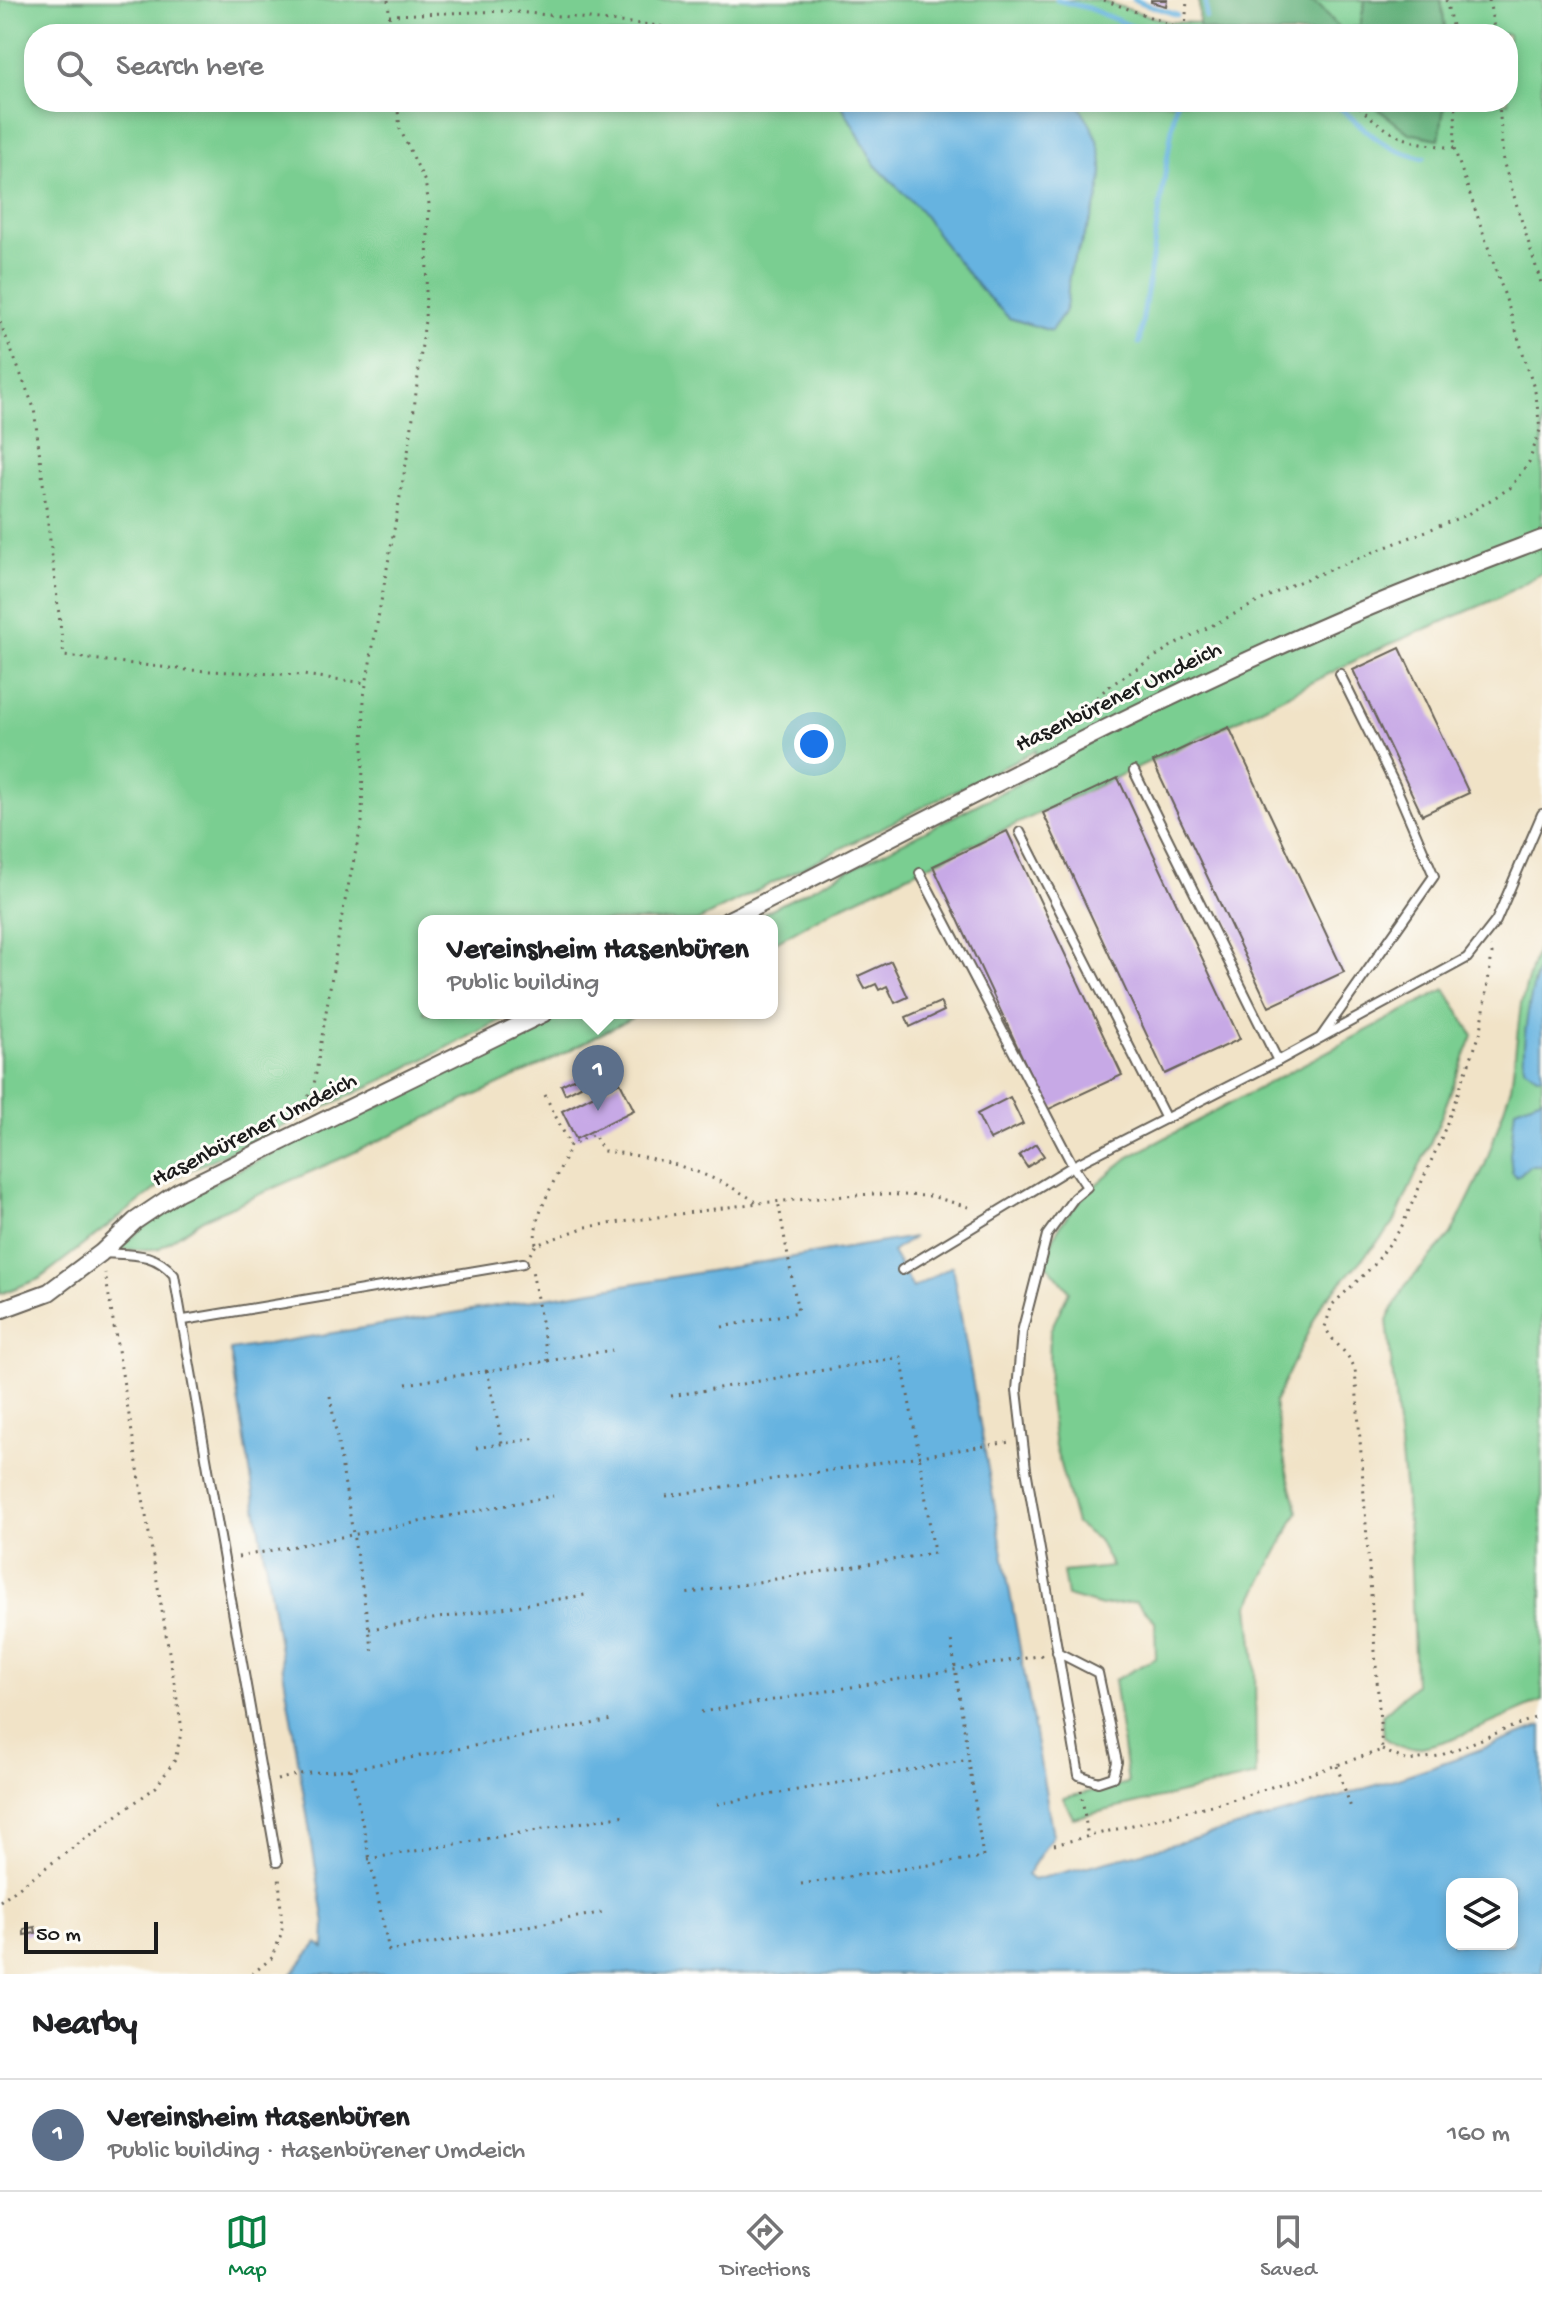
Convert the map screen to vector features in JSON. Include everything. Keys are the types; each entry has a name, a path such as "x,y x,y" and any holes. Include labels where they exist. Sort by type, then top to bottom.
{"street":[{"name":"Hasenbürener Umdeich","path":"739,915 1059,753 1347,617 1542,539"},
{"name":"Hasenbürener Umdeich","path":"0,1310 49,1292 101,1253 135,1221 178,1192 532,1019"}],"lane":[{"path":"1319,1039 1434,876 1395,785 1340,674"},
{"path":"1134,771 1278,1061"},
{"path":"902,1270 1073,1166 1278,1061 1467,958 1496,921 1542,814"},
{"path":"1020,832 1166,1119"},
{"path":"920,873 1073,1166 1087,1187 1074,1198 1047,1235 1022,1332 1017,1390 1057,1652 1079,1775 1098,1782 1113,1777 1117,1762 1098,1673 1057,1652"},
{"path":"101,1253 149,1256 164,1263 174,1275 277,1862"},
{"path":"184,1320 523,1263"}],"path":[{"path":"388,0 390,24"},
{"path":"1104,0 1169,24"},
{"path":"1185,24 1187,0"},
{"path":"1446,0 1452,24"},
{"path":"1489,0 1493,24"},
{"path":"389,15 506,11 642,24"},
{"path":"257,1154 257,1132 294,1114 313,1091 342,915 362,822 367,683 410,441 425,320 429,204 425,182 400,129 398,112"},
{"path":"1364,112 1387,132 1412,143 1454,148"},
{"path":"1059,753 1063,725 1111,685 1170,647 1289,586 1466,515 1510,488 1529,462 1540,430 1536,395 1454,148 1456,112"},
{"path":"1500,112 1503,161 1542,286"},
{"path":"0,322 34,408 64,656 187,670 302,675 367,683"},
{"path":"1382,1750 1355,1369 1348,1353 1331,1340 1325,1327 1332,1305 1374,1265 1401,1228 1441,1139 1481,1031 1492,954 1486,936"},
{"path":"545,1095 570,1145"},
{"path":"536,1245 534,1235 570,1145 594,1134 603,1151 643,1155 679,1164 730,1185 758,1203"},
{"path":"523,1263 536,1245 586,1227 778,1201 871,1194 931,1196 968,1207 979,1224"},
{"path":"722,1327 798,1312 778,1201"},
{"path":"0,1901 156,1787 175,1760 182,1729 101,1253"},
{"path":"529,1255 548,1361"},
{"path":"406,1384 612,1350"},
{"path":"671,1396 901,1357 934,1553 685,1594"},
{"path":"487,1370 502,1443"},
{"path":"330,1396 373,1653"},
{"path":"476,1448 537,1438"},
{"path":"666,1496 1023,1440"},
{"path":"224,1559 553,1496"},
{"path":"369,1629 585,1595"},
{"path":"801,1884 983,1857 951,1640"},
{"path":"701,1712 1057,1652"},
{"path":"1054,1845 1235,1799 1382,1750 1408,1761 1439,1756 1542,1715"},
{"path":"262,1783 612,1720"},
{"path":"717,1804 969,1760"},
{"path":"1337,1765 1351,1808"},
{"path":"351,1769 389,1951 605,1912"},
{"path":"1079,1775 1088,1838"},
{"path":"368,1859 625,1815"},
{"path":"252,1974 273,1957 282,1931 277,1862"}],"green space":[{"path":"0,0 1099,0 1169,22 1199,23 24,24 24,112 1382,112 1409,133 1439,139 1443,112 1518,112 1518,24 1445,24 1441,0 1542,0 1542,573 1496,599 1374,651 1236,721 833,910 778,941 778,915 760,915 1029,778 1036,750 709,915 418,915 418,1019 503,1019 381,1081 166,1181 39,1279 0,1294"},
{"path":"1199,0 1307,0 1320,6 1336,24 1199,24"},
{"path":"1307,0 1365,0 1361,24 1336,24 1320,6"},
{"path":"1365,0 1441,0 1445,24 1360,24"},
{"path":"1382,112 1443,112 1439,139 1409,133"},
{"path":"1542,931 1542,955 1533,984 1537,1076 1542,1076 1542,1098 1535,1101 1529,1166 1542,1166 1542,1701 1442,1742 1404,1748 1384,1737 1382,1715 1415,1685 1410,1542 1387,1320 1405,1286 1451,1235 1485,1165 1511,1087 1521,1004"},
{"path":"1445,989 1473,1035 1436,1130 1393,1225 1322,1303 1274,1403 1298,1512 1249,1606 1255,1663 1256,1776 1073,1818 1063,1798 1128,1783 1114,1680 1156,1658 1155,1621 1136,1602 1101,1606 1067,1596 1063,1572 1112,1567 1098,1540 1076,1524 1055,1446 1048,1393 1050,1331 1069,1291 1046,1263 1054,1236 1079,1201 1129,1157"},
{"path":"555,1019 629,1019 543,1064 203,1219 158,1249 117,1250 144,1227 202,1189"}],"water":[{"path":"846,112 1083,112 1099,146 1101,185 1070,273 1065,310 1051,331 1009,318 949,251 920,210 875,165"},
{"path":"1542,955 1542,1076 1537,1076 1524,1067 1524,1039"},
{"path":"1542,1098 1542,1166 1529,1166 1517,1177 1512,1172 1510,1155 1515,1108"},
{"path":"914,1237 892,1252 913,1288 952,1266 1053,1835 1027,1875 1033,1880 1290,1812 1417,1772 1542,1726 1542,1974 292,1974 317,1943 324,1948 325,1923 230,1350"}],"building":[{"path":"1167,0 1166,6 1151,2"},
{"path":"1400,648 1469,793 1422,815 1353,670"},
{"path":"1229,727 1344,972 1269,1007 1153,762"},
{"path":"1118,778 1240,1039 1165,1074 1043,813"},
{"path":"1007,831 1122,1075 1047,1110 933,866"},
{"path":"891,961 908,997 895,1003 887,986 879,990 876,984 865,989 858,976"},
{"path":"940,1002 944,1011 910,1027 906,1017"},
{"path":"577,1077 581,1086 565,1094 561,1085"},
{"path":"620,1082 634,1110 576,1139 562,1111"},
{"path":"1010,1097 1023,1124 990,1140 977,1114"},
{"path":"1036,1144 1044,1156 1027,1167 1019,1155"},
{"path":"35,1927 36,1933 24,1935 24,1929"}],"waterway":[{"path":"1057,0 1088,8 1126,24"},
{"path":"1134,0 1177,15"},
{"path":"1206,0 1206,17"},
{"path":"1139,343 1174,112"},
{"path":"1345,112 1384,143 1424,158"}],"place":[{"name":"Vereinsheim Hasenbüren","path":"598,1111"}]}
